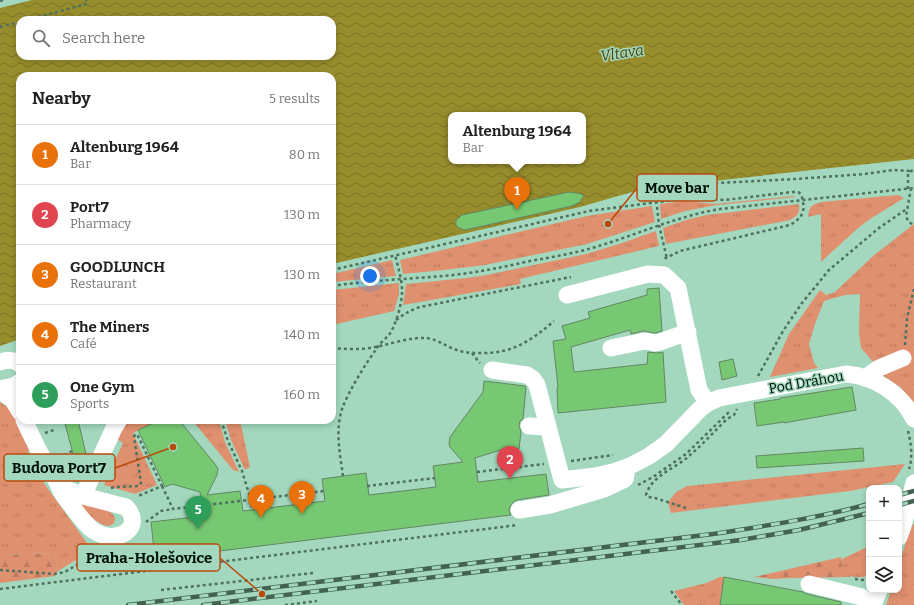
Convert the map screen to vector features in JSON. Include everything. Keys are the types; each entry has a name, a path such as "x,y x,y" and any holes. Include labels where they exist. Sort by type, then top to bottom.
{"street":[{"path":"567,296 648,274 664,275 678,288 699,390 708,403 700,409 666,444 648,456 630,466 620,461"},
{"path":"611,348 645,341 655,343 660,342 688,332"},
{"path":"865,378 879,368 903,358"},
{"path":"0,362 8,360 16,361"},
{"path":"492,370 527,375 533,379 537,385 547,427 555,481 613,472 620,461"},
{"name":"Pod Dráhou","path":"708,403 719,398 748,392 846,374 856,375 876,382 889,389 910,411 911,424"},
{"path":"0,390 16,385"},
{"path":"0,390 13,400 16,405"},
{"path":"26,424 46,465 57,481 62,492 84,522 97,533 106,536 114,537 127,532 132,522 132,516 126,507 83,496 70,490 57,481"},
{"path":"83,496 116,424"},
{"path":"529,426 547,427"},
{"path":"521,517 550,505 604,489 625,479 626,476 620,461"},
{"path":"902,529 911,477"},
{"path":"809,584 862,596 867,605"},
{"path":"874,605 878,593"}],"path":[{"path":"41,16 87,4 86,0"},
{"path":"0,27 16,23"},
{"path":"656,193 725,183 795,180 893,170 912,171"},
{"path":"908,189 907,176 909,172 912,171"},
{"path":"336,286 452,275 493,269 582,250 628,237 659,225 701,212 913,188 906,216 908,221 914,226"},
{"path":"655,189 659,225 665,252"},
{"path":"336,269 589,211 690,198 725,200 792,192 798,192 801,194 803,200 803,214 797,221 790,225 680,252 663,260"},
{"path":"686,508 648,497 646,492 654,481 688,458 727,419 734,414 783,331 802,303 829,270 879,228 908,208"},
{"path":"343,476 338,429 342,410 364,367 378,346 390,334 396,320 401,300 401,279 395,255"},
{"path":"396,320 404,314 420,307 573,277"},
{"path":"903,358 907,318 914,289"},
{"path":"336,348 358,349 426,338 435,340 459,351 488,354 511,350 521,345 540,334 554,321"},
{"path":"223,424 233,454 242,471 251,500 252,510"},
{"path":"911,424 911,477"},
{"path":"633,488 653,477 686,454 714,428"},
{"path":"48,432 54,429"},
{"path":"109,488 140,485 141,483 134,437 137,434 173,509"},
{"path":"53,461 72,451"},
{"path":"568,461 620,461"},
{"path":"477,472 546,464"},
{"path":"368,486 435,478"},
{"path":"138,496 162,486"},
{"path":"151,518 161,511 173,509 324,491"},
{"path":"0,588 521,517"},
{"path":"0,570 60,574 95,554"},
{"path":"161,590 313,572"},
{"path":"852,579 866,579"},
{"path":"671,591 682,605"},
{"path":"285,605 317,601"}],"green space":[{"path":"898,195 904,198 858,228 821,262 821,214 808,217 810,208 821,202"},
{"path":"795,197 717,205 685,211 661,219 660,204 685,201 715,204"},
{"path":"799,204 798,214 790,220 666,244 663,228 689,219 707,215"},
{"path":"652,206 655,222 587,244 485,265 403,274 400,260 587,216"},
{"path":"914,224 914,403 900,387 882,375 875,364 861,348 859,333 860,294 845,295 824,301 809,344 814,363 818,368 770,377 789,334 820,290 826,295 835,292 873,256"},
{"path":"656,231 659,246 520,279 521,284 403,305 406,284 487,275 586,254"},
{"path":"392,260 396,276 336,282 336,273"},
{"path":"399,283 399,294 394,311 336,324 336,290"},
{"path":"0,402 14,415 16,424 18,424 30,448 28,453 38,475 92,550 58,571 55,553 0,555"},
{"path":"123,424 152,424 133,433 157,485 135,494 104,485 123,443 115,438"},
{"path":"195,424 220,424 225,442 239,472 233,470"},
{"path":"226,424 241,424 250,467 245,470 231,440"},
{"path":"905,464 893,482 879,485 866,485 866,488 850,491 671,513 668,502 676,492 687,486"},
{"path":"81,503 107,510 114,516 114,522 112,525 108,526 96,521 89,515"},
{"path":"914,524 914,605 886,605 890,593 902,593 902,554 911,526"},
{"path":"866,547 866,576 854,577 844,572 841,567 842,559"},
{"path":"152,549 154,565 105,571 99,560 124,556 132,551"},
{"path":"55,553 58,571 55,576 0,583 0,555"},
{"path":"841,557 843,570 850,575 850,577 773,579 754,577"},
{"path":"720,577 724,577 720,605 684,605 674,591 706,583"}],"water":[{"name":"Vltava","path":"32,0 914,0 914,159 676,185 632,192 580,207 336,263 336,72 16,72 16,340 0,346 0,8"}],"building":[{"path":"569,192 584,195 580,202 572,206 465,230 456,225 456,220 462,215"},
{"path":"659,288 662,331 655,333 643,331 631,334 630,330 571,347 574,372 647,364 648,352 663,352 666,402 558,413 558,387 553,341 566,339 562,326 590,318 588,312 647,295 647,289"},
{"path":"733,359 737,376 722,380 719,362"},
{"path":"484,381 526,387 523,419 520,421 519,425 521,432 519,449 507,448 475,458 478,482 546,474 549,495 513,502 509,511 511,515 155,559 151,522 203,516 200,492 172,484 165,487 138,430 151,424 183,424 218,469 217,475 207,495 240,491 243,511 325,501 322,479 366,473 369,495 436,487 433,466 463,462 450,447 450,437 483,392"},
{"path":"852,387 856,410 784,423 757,426 754,403"},
{"path":"65,424 79,424 86,454 90,456 80,479 73,475 63,473 67,462 76,465"},
{"path":"863,448 864,461 757,468 756,456"},
{"path":"724,577 803,592 841,602 841,605 720,605"}],"railway":[{"path":"902,494 914,491"},
{"path":"902,504 914,501"},
{"path":"128,605 713,534 811,518 866,505"},
{"path":"203,605 741,540 799,530 866,514"}],"place":[{"name":"Altenburg 1964","path":"517,210"},
{"name":"Move bar","path":"608,224"},
{"name":"Budova Port7","path":"173,447"},
{"name":"Port7","path":"510,479"},
{"name":"GOODLUNCH","path":"302,514"},
{"name":"The Miners","path":"261,518"},
{"name":"One Gym","path":"198,529"},
{"name":"Praha-Holešovice","path":"262,594"}]}
